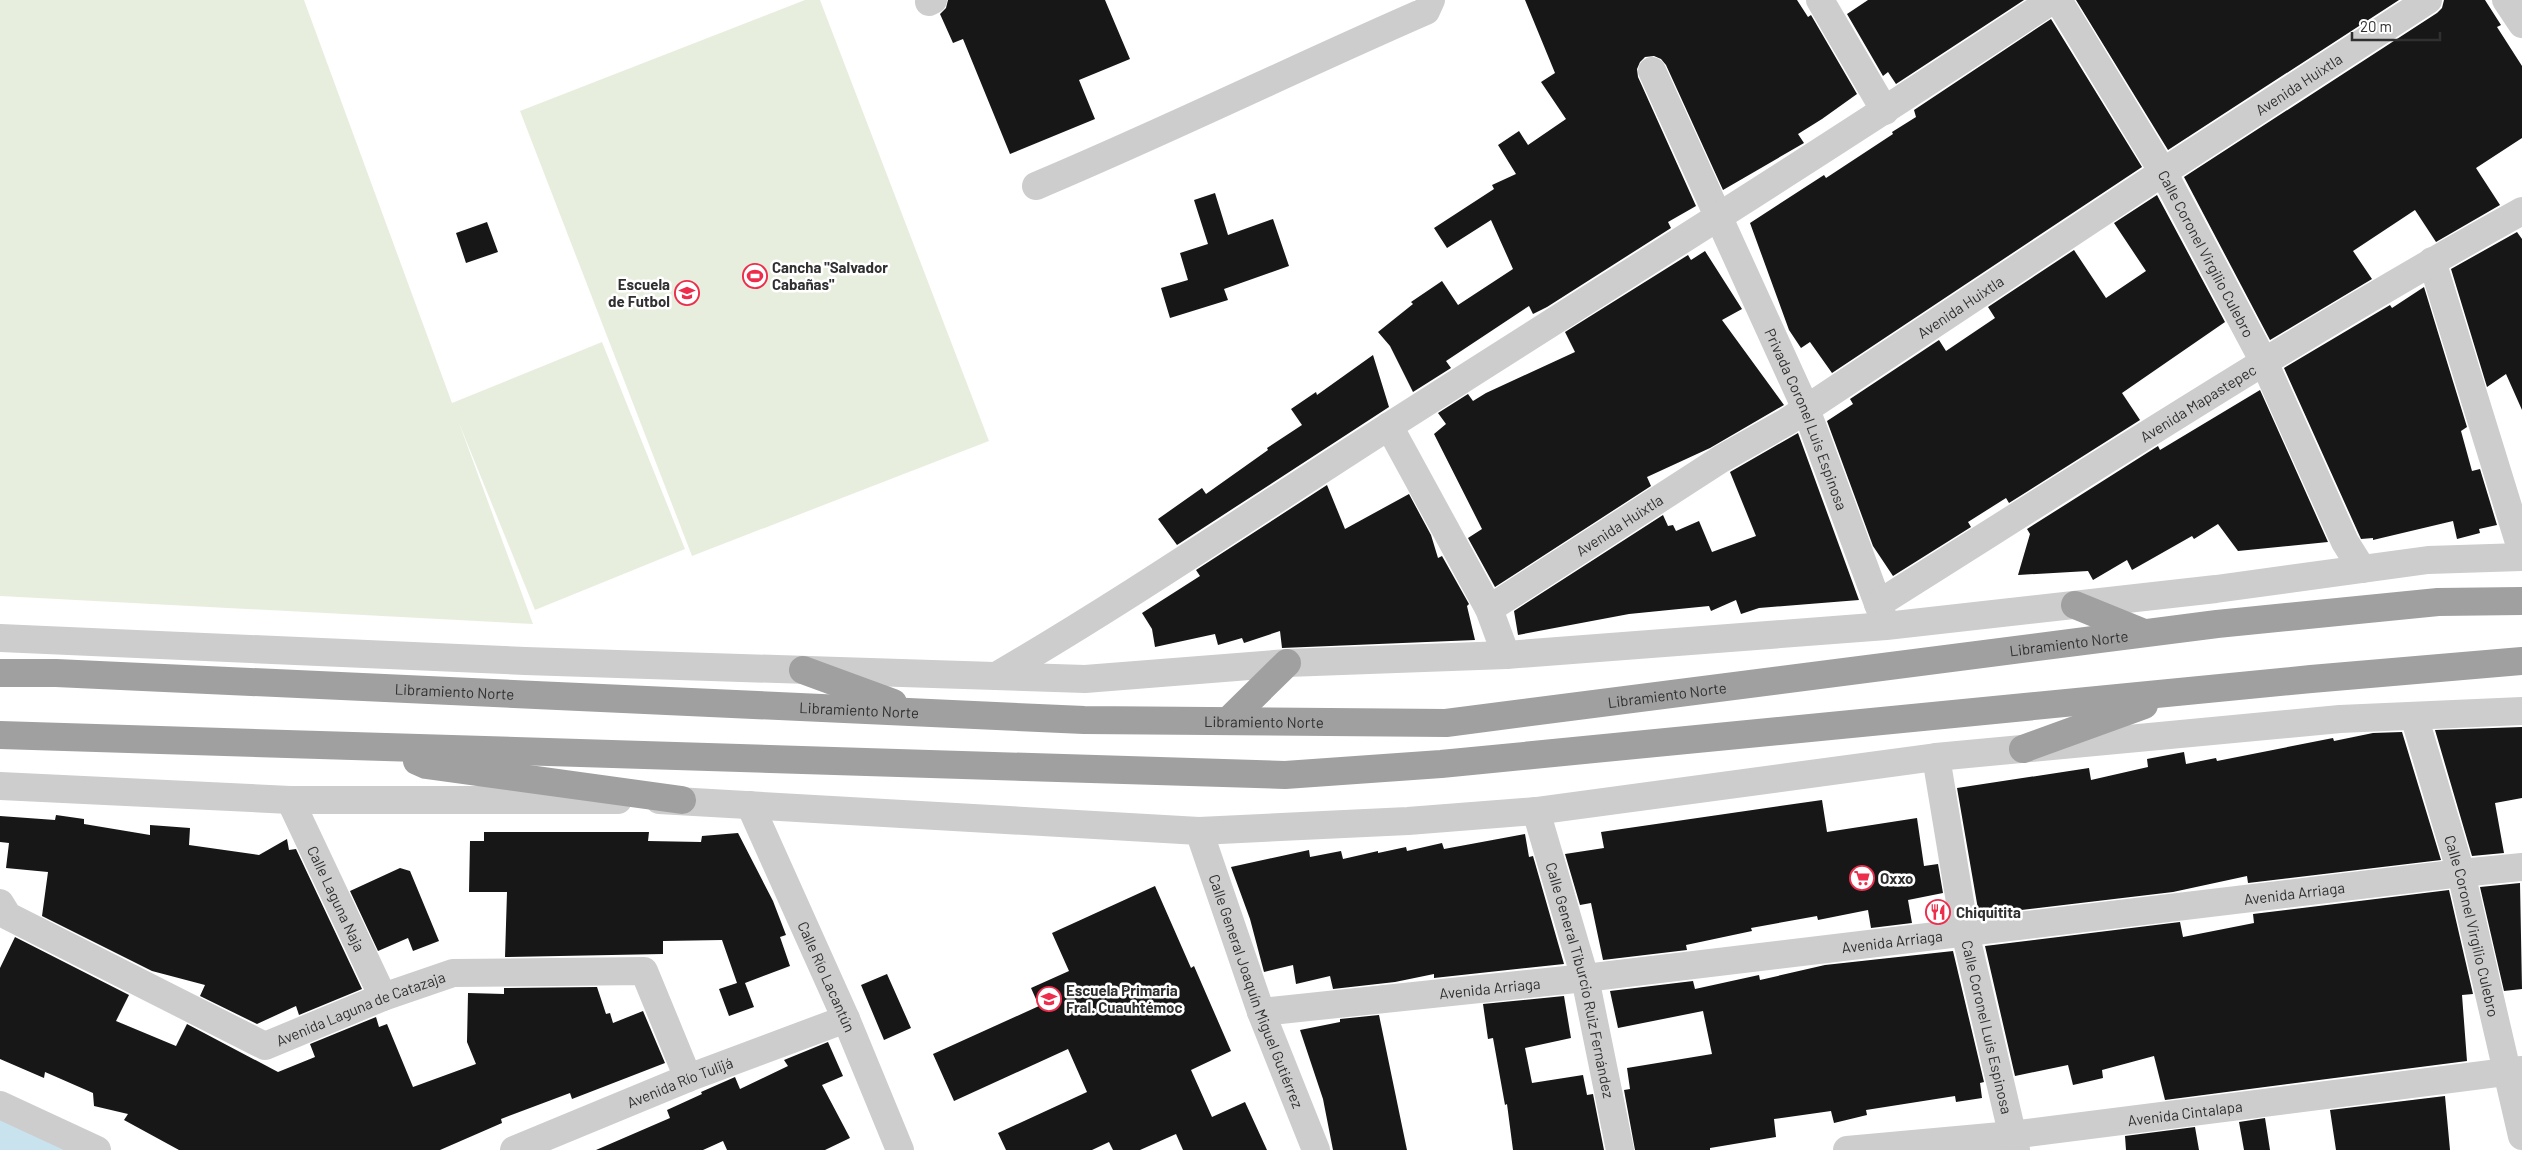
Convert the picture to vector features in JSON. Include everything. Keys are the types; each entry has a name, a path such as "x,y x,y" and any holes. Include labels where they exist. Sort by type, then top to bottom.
{"highway":[{"name":"Libramiento Norte","path":"0,673 56,673 1084,720 1446,723 2145,634 2438,602 2522,601"},
{"path":"2075,605 2145,634"},
{"path":"0,735 1285,775 1450,763 2182,691 2522,661"},
{"path":"1228,721 1287,664"},
{"path":"803,670 918,712"},
{"path":"2023,749 2182,691"},
{"path":"375,746 426,765 682,800"}],"street":[{"path":"1036,186 1110,155 1313,60 1426,11 1431,0"},
{"path":"1820,0 1885,112"},
{"path":"996,676 1096,617 1389,426 1885,112 2052,0"},
{"name":"Calle Coronel Virgilio Culebro","path":"2058,0 2163,172 2264,362 2346,542 2362,569"},
{"name":"Avenida Huixtla","path":"1489,609 1721,459 1806,409 2163,172 2428,0"},
{"path":"2506,0 2522,24"},
{"name":"Privada Coronel Luis Espinosa","path":"1652,71 1806,409 1882,615"},
{"name":"Avenida Mapastepec","path":"1882,615 2264,362 2432,261 2522,211"},
{"path":"2432,261 2522,552"},
{"path":"1389,426 1489,609 1506,655"},
{"path":"0,638 526,661 1085,679 1287,664 1506,655 1882,615 2075,605 2428,560 2522,557"},
{"path":"0,786 290,800 682,800 1199,831 1408,821 1536,810 1936,757 2340,719 2522,711"},
{"name":"Calle Coronel Virgilio Culebro","path":"2414,716 2461,873 2515,1070 2522,1136"},
{"name":"Calle Coronel Luis Espinosa","path":"1936,757 1965,932 2014,1143"},
{"name":"Calle Laguna Naja","path":"290,800 383,997"},
{"name":"Calle Río Lacantún","path":"750,805 846,1018 900,1150"},
{"name":"Calle General Tiburcio Ruiz Fernández","path":"1536,810 1585,978 1620,1150"},
{"name":"Calle General Joaquín Miguel Gutiérrez","path":"1199,831 1262,1012 1316,1150"},
{"name":"Avenida Arriaga","path":"1262,1012 1585,978 2522,867"},
{"name":"Avenida Laguna de Catazaja","path":"0,903 8,916 265,1046 383,997 453,972 644,971 688,1078"},
{"name":"Avenida Río Tulijá","path":"514,1150 688,1078 846,1018"},
{"name":"Avenida Cintalapa","path":"1847,1150 2014,1143 2515,1070"},
{"path":"0,1105 97,1150"}],"green space":[{"path":"0,0 304,0 452,403 602,342 685,549 535,610 459,423 533,624 0,596"},
{"name":"Cancha \"Salvador Cabañas\"","path":"805,0 820,0 989,441 692,556 520,111"}],"building":[{"path":"948,0 1105,0 1130,59 1079,80 1095,119 1010,154 963,39 953,43 940,14 946,8"},
{"path":"1525,0 1797,0 1808,17 1811,15 1857,94 1798,134 1804,143 1723,190 1666,65 1661,59 1654,56 1645,57 1637,69 1638,77 1696,206 1668,222 1671,228 1547,307 1533,314 1529,306 1446,361 1451,368 1413,392 1390,346 1378,332 1413,304 1411,302 1442,281 1458,305 1513,269 1491,220 1447,248 1434,228 1494,189 1492,185 1516,174 1498,145 1519,131 1528,145 1566,119 1541,82 1555,73"},
{"path":"1868,0 2024,0 1896,84 1888,72 1883,76 1847,14"},
{"path":"2076,0 2399,0 2168,150"},
{"path":"2444,0 2485,0 2501,25 2497,27 2522,66 2522,138 2476,168 2500,205 2436,242 2415,210 2353,251 2372,279 2270,340 2184,177 2437,13 2442,8"},
{"path":"2051,19 2142,167 1832,373 1810,342 1801,348 1789,330 1750,223 1824,175 1826,178 1893,134 1892,132 1916,117 1914,110"},
{"path":"1215,193 1228,235 1273,219 1289,266 1224,289 1228,300 1170,318 1161,288 1188,280 1180,253 1208,244 1194,200"},
{"path":"2157,195 2225,322 2122,393 2140,420 2009,503 2006,498 1968,522 1971,527 1893,576 1873,546 1827,421 1853,404 1850,399 1939,340 1946,351 1995,318 1988,307 2074,250 2106,298 2146,271 2114,223"},
{"path":"487,222 498,252 466,263 456,233"},
{"path":"2517,232 2522,239 2522,410 2506,374 2487,387 2451,269"},
{"path":"1705,251 1742,309 1722,320 1784,405 1710,448 1647,477 1651,486 1495,587 1468,538 1482,529 1434,434 1446,424 1438,413 1468,394 1473,401 1486,393 1575,352 1565,332 1688,255 1691,260"},
{"path":"2424,287 2467,427 2461,431 2472,471 2480,469 2497,525 2479,529 2480,533 2457,539 2453,521 2373,540 2373,538 2361,539 2284,368 2390,305 2392,308"},
{"path":"1373,355 1389,407 1177,545 1158,519 1202,488 1206,494 1268,450 1267,448 1302,425 1291,409 1316,392 1317,395"},
{"path":"2260,390 2328,542 2238,551 2218,524 2194,539 2192,536 2132,570 2127,560 2093,580 2088,571 2018,575 2030,534 2027,529 2158,446 2160,450"},
{"path":"1798,433 1859,600 1759,608 1741,614 1736,600 1711,611 1709,606 1629,614 1518,635 1514,611 1663,515 1668,526 1673,525 1676,531 1699,521 1712,552 1756,536 1730,472"},
{"path":"1327,485 1345,529 1409,494 1431,535 1438,558 1442,556 1469,604 1467,606 1475,640 1282,648 1280,631 1244,643 1242,638 1218,645 1215,634 1155,647 1152,629 1142,613 1200,576 1196,570"},
{"path":"2522,727 2522,798 2495,803 2504,853 2472,856 2435,730"},
{"path":"2402,732 2441,860 2248,883 2247,876 2173,892 1979,915 1957,788 2089,768 2091,780 2148,767 2147,759 2184,752 2186,764 2216,758 2217,761 2333,738 2334,741 2373,733"},
{"path":"1822,800 1827,832 1917,818 1924,866 1938,864 1943,893 1908,900 1912,923 1871,928 1868,910 1818,920 1817,916 1751,928 1752,931 1686,945 1687,950 1603,960 1591,903 1580,905 1565,854 1604,848 1601,832"},
{"path":"56,815 84,819 84,824 150,835 150,825 190,828 189,845 259,855 287,839 289,850 296,849 362,989 299,1015 296,1006 257,1024 200,996 205,985 152,971 42,916 48,872 6,868 9,843 0,842 0,816 55,820"},
{"path":"484,832 649,832 648,841 701,842 702,836 738,833 773,901 786,935 780,937 790,966 745,983 754,1007 729,1016 719,989 737,983 722,940 663,941 663,954 505,957 507,892 469,892 470,841 484,841"},
{"path":"1525,834 1529,857 1533,856 1564,964 1434,978 1434,974 1395,982 1333,989 1330,976 1296,984 1293,965 1264,972 1250,919 1231,867 1309,850 1310,857 1341,851 1343,859 1406,847 1407,851 1442,843 1444,849"},
{"path":"400,868 410,871 439,941 413,951 408,938 378,951 350,891"},
{"path":"2520,883 2522,989 2504,991 2480,887"},
{"path":"1155,886 1191,968 1194,966 1231,1051 1191,1070 1212,1117 1245,1102 1267,1150 1183,1150 1176,1134 1140,1150 1113,1150 1109,1142 1092,1150 1006,1150 998,1133 1087,1092 1068,1049 954,1101 933,1054 1039,1006 1031,988 1069,971 1052,933"},
{"path":"2449,890 2473,994 2462,995 2467,1061 2165,1100 2154,1056 2102,1070 2103,1078 2073,1085 2068,1065 2015,1076 1985,946 2180,922 2183,937 2254,923 2253,914"},
{"path":"15,937 129,995 116,1021 176,1046 187,1024 278,1072 315,1057 310,1044 376,1017 379,1027 387,1024 413,1087 476,1064 467,1042 468,993 504,994 504,988 597,987 606,1014 610,1013 613,1023 643,1011 665,1063 572,1099 570,1093 501,1119 502,1123 440,1150 179,1150 124,1120 128,1114 94,1106 93,1093 45,1072 44,1078 0,1059 0,968"},
{"path":"1953,951 1984,1082 1980,1083 1982,1098 1956,1102 1955,1096 1866,1110 1867,1115 1834,1123 1831,1111 1774,1119 1776,1137 1710,1148 1710,1150 1635,1150 1624,1090 1630,1089 1627,1068 1712,1054 1703,1011 1618,1028 1610,991 1693,981 1695,989 1759,975 1760,980 1825,965"},
{"path":"887,974 911,1028 884,1040 861,985"},
{"path":"1564,996 1571,1038 1525,1048 1532,1083 1583,1075 1587,1095 1593,1094 1604,1150 1513,1150 1507,1104 1505,1105 1493,1038 1488,1039 1483,1004"},
{"path":"1379,1015 1407,1150 1333,1150 1323,1099 1300,1030 1340,1022 1340,1019"},
{"path":"828,1042 843,1076 822,1085 850,1138 825,1150 727,1150 723,1141 703,1150 596,1150 670,1118 667,1110 702,1094 701,1092 735,1077 740,1089 788,1066 784,1060"},
{"path":"2445,1096 2450,1150 2336,1150 2330,1110"},
{"path":"2265,1118 2270,1150 2244,1150 2239,1122"},
{"path":"2195,1127 2199,1150 2126,1150 2125,1136"}],"waterway":[{"path":"0,1126 47,1150"}],"place":[{"name":"Cancha \"Salvador Cabañas\"","path":"755,276"},
{"name":"Escuela de Futbol","path":"687,293"},
{"name":"Oxxo","path":"1862,878"},
{"name":"Chiquitita","path":"1938,912"},
{"name":"Escuela Primaria Fral. Cuauhtémoc","path":"1049,999"}]}
